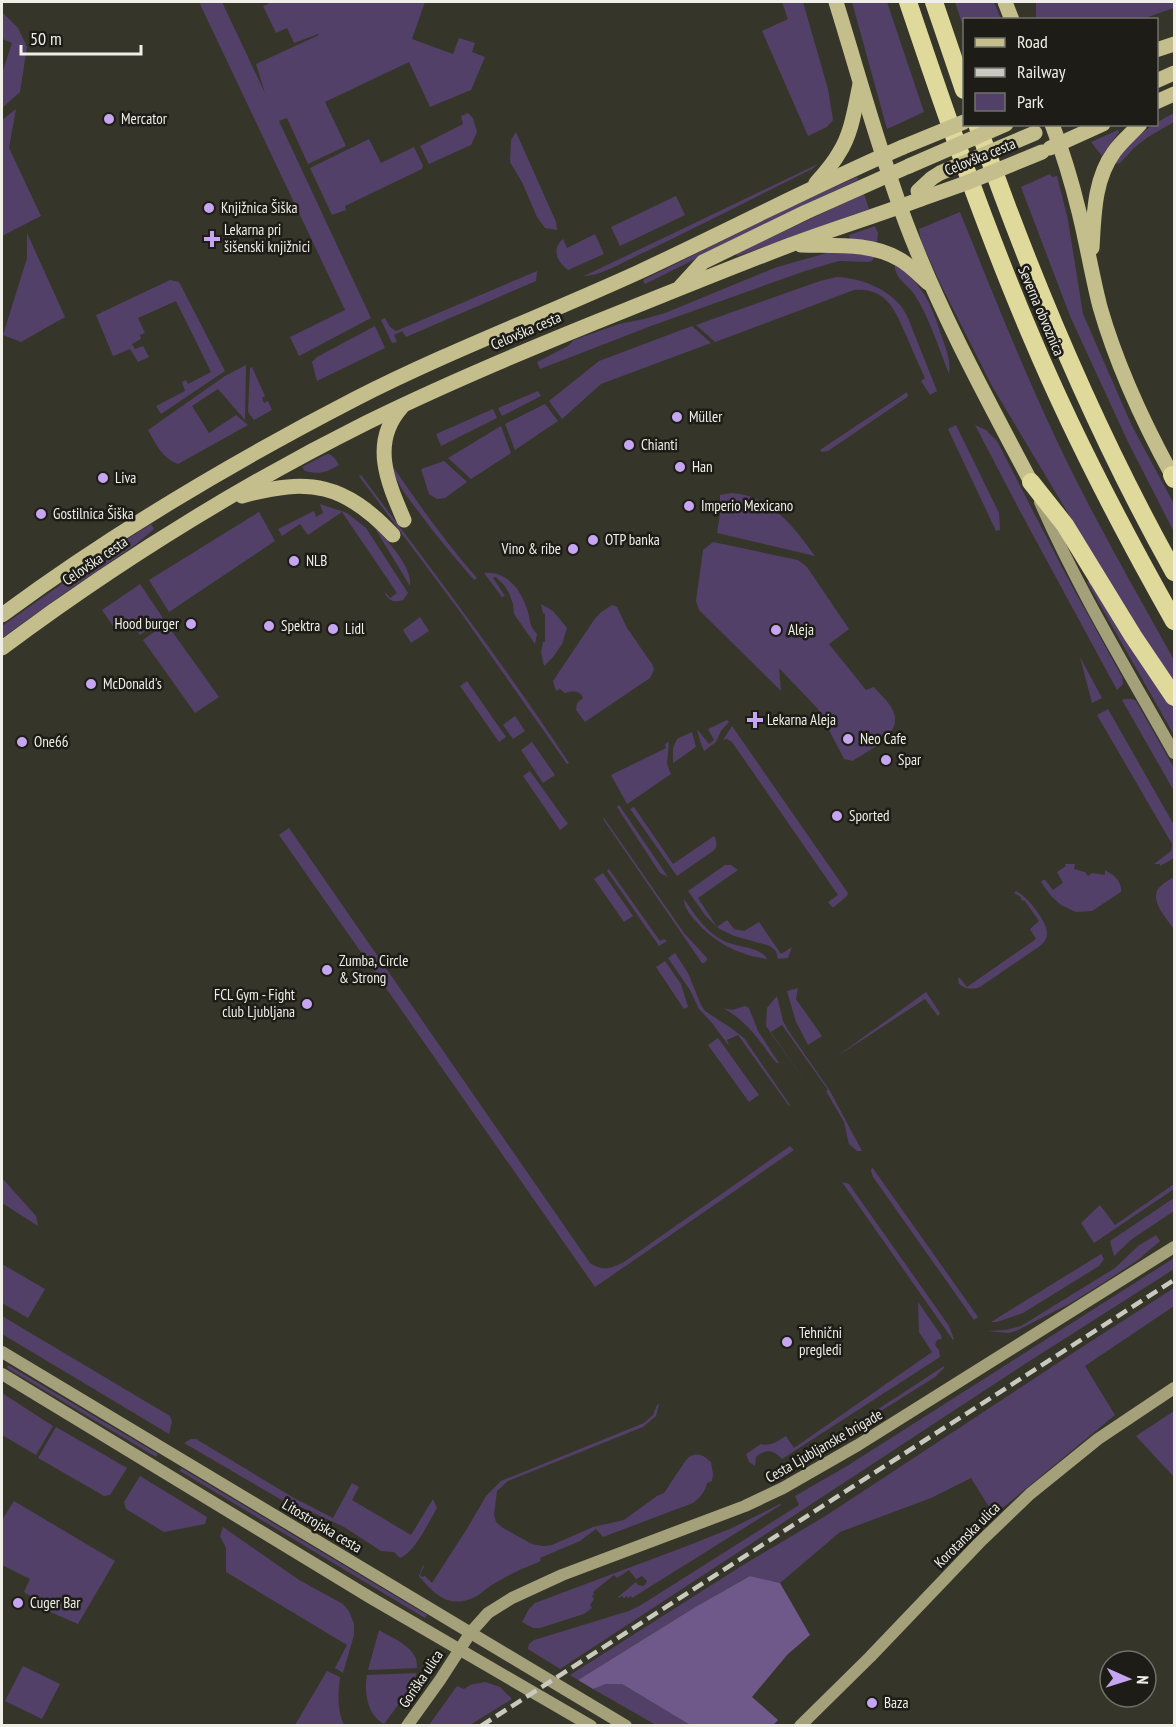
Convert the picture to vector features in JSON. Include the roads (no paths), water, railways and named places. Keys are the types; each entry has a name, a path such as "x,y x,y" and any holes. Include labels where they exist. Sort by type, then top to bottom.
{"highway":[{"name":"Severna obvoznica","path":"908,2 989,232 1033,340 1078,441 1113,511 1174,621"},
{"path":"934,2 963,87"},
{"name":"Severna obvoznica","path":"978,126 1025,257 1063,348 1119,466 1174,572"},
{"path":"1031,482 1065,525 1133,636 1174,697"}],"main road":[{"path":"836,2 890,175 913,200"},
{"path":"1158,49 1174,44"},
{"path":"1158,80 1174,73"},
{"path":"813,187 845,143 852,122 860,81"},
{"name":"Celovška cesta","path":"2,615 123,531 176,498 273,442 356,399 639,272 813,187 963,122"},
{"path":"679,289 703,262 806,212 1001,126"},
{"path":"1031,482 963,353 932,287 907,225 913,200 932,178 1052,126"},
{"path":"1054,126 1079,211 1101,308 1120,366 1141,416 1174,478"},
{"name":"Celovška cesta","path":"2,648 81,591 222,501 294,460 404,405 526,350 792,244 966,183 1099,126"},
{"path":"1090,263 1096,203 1102,174 1114,150 1138,126"},
{"path":"792,244 871,248 899,259 932,287"},
{"path":"404,405 394,416 383,447 392,493 404,520"},
{"path":"222,501 266,489 283,487 311,487 327,490 364,507 393,536"}],"street":[{"path":"1031,482 1092,608 1174,753"},
{"name":"Cesta Ljubljanske brigade","path":"459,1649 488,1613 512,1598 532,1587 745,1506 783,1488 858,1445 1174,1247"},
{"name":"Litostrojska cesta","path":"2,1352 626,1725"},
{"path":"2,1374 371,1598 591,1725"},
{"name":"Korotanska ulica","path":"800,1725 1030,1494 1098,1439 1174,1388"},
{"name":"Goriška ulica","path":"407,1725 440,1680 459,1649"}],"railway":[{"path":"481,1726 1174,1280"}],"place":[{"name":"Mercator","path":"109,119"},
{"name":"Knjižnica Šiška","path":"209,208"},
{"name":"Lekarna pri šišenski knjižnici","path":"212,239"},
{"name":"Müller","path":"677,417"},
{"name":"Chianti","path":"629,445"},
{"name":"Han","path":"680,467"},
{"name":"Liva","path":"103,478"},
{"name":"Imperio Mexicano","path":"689,506"},
{"name":"Gostilnica Šiška","path":"41,514"},
{"name":"OTP banka","path":"593,540"},
{"name":"Vino & ribe","path":"573,549"},
{"name":"NLB","path":"294,561"},
{"name":"Hood burger","path":"191,624"},
{"name":"Spektra","path":"269,626"},
{"name":"Lidl","path":"333,629"},
{"name":"Aleja","path":"776,630"},
{"name":"McDonald's","path":"91,684"},
{"name":"Lekarna Aleja","path":"755,720"},
{"name":"Neo Cafe","path":"848,739"},
{"name":"One66","path":"22,742"},
{"name":"Spar","path":"886,760"},
{"name":"Sported","path":"837,816"},
{"name":"Zumba, Circle & Strong","path":"327,970"},
{"name":"FCL Gym - Fight club Ljubljana","path":"307,1004"},
{"name":"Tehnični pregledi","path":"787,1342"},
{"name":"Cuger Bar","path":"18,1603"},
{"name":"Baza","path":"872,1703"}]}
